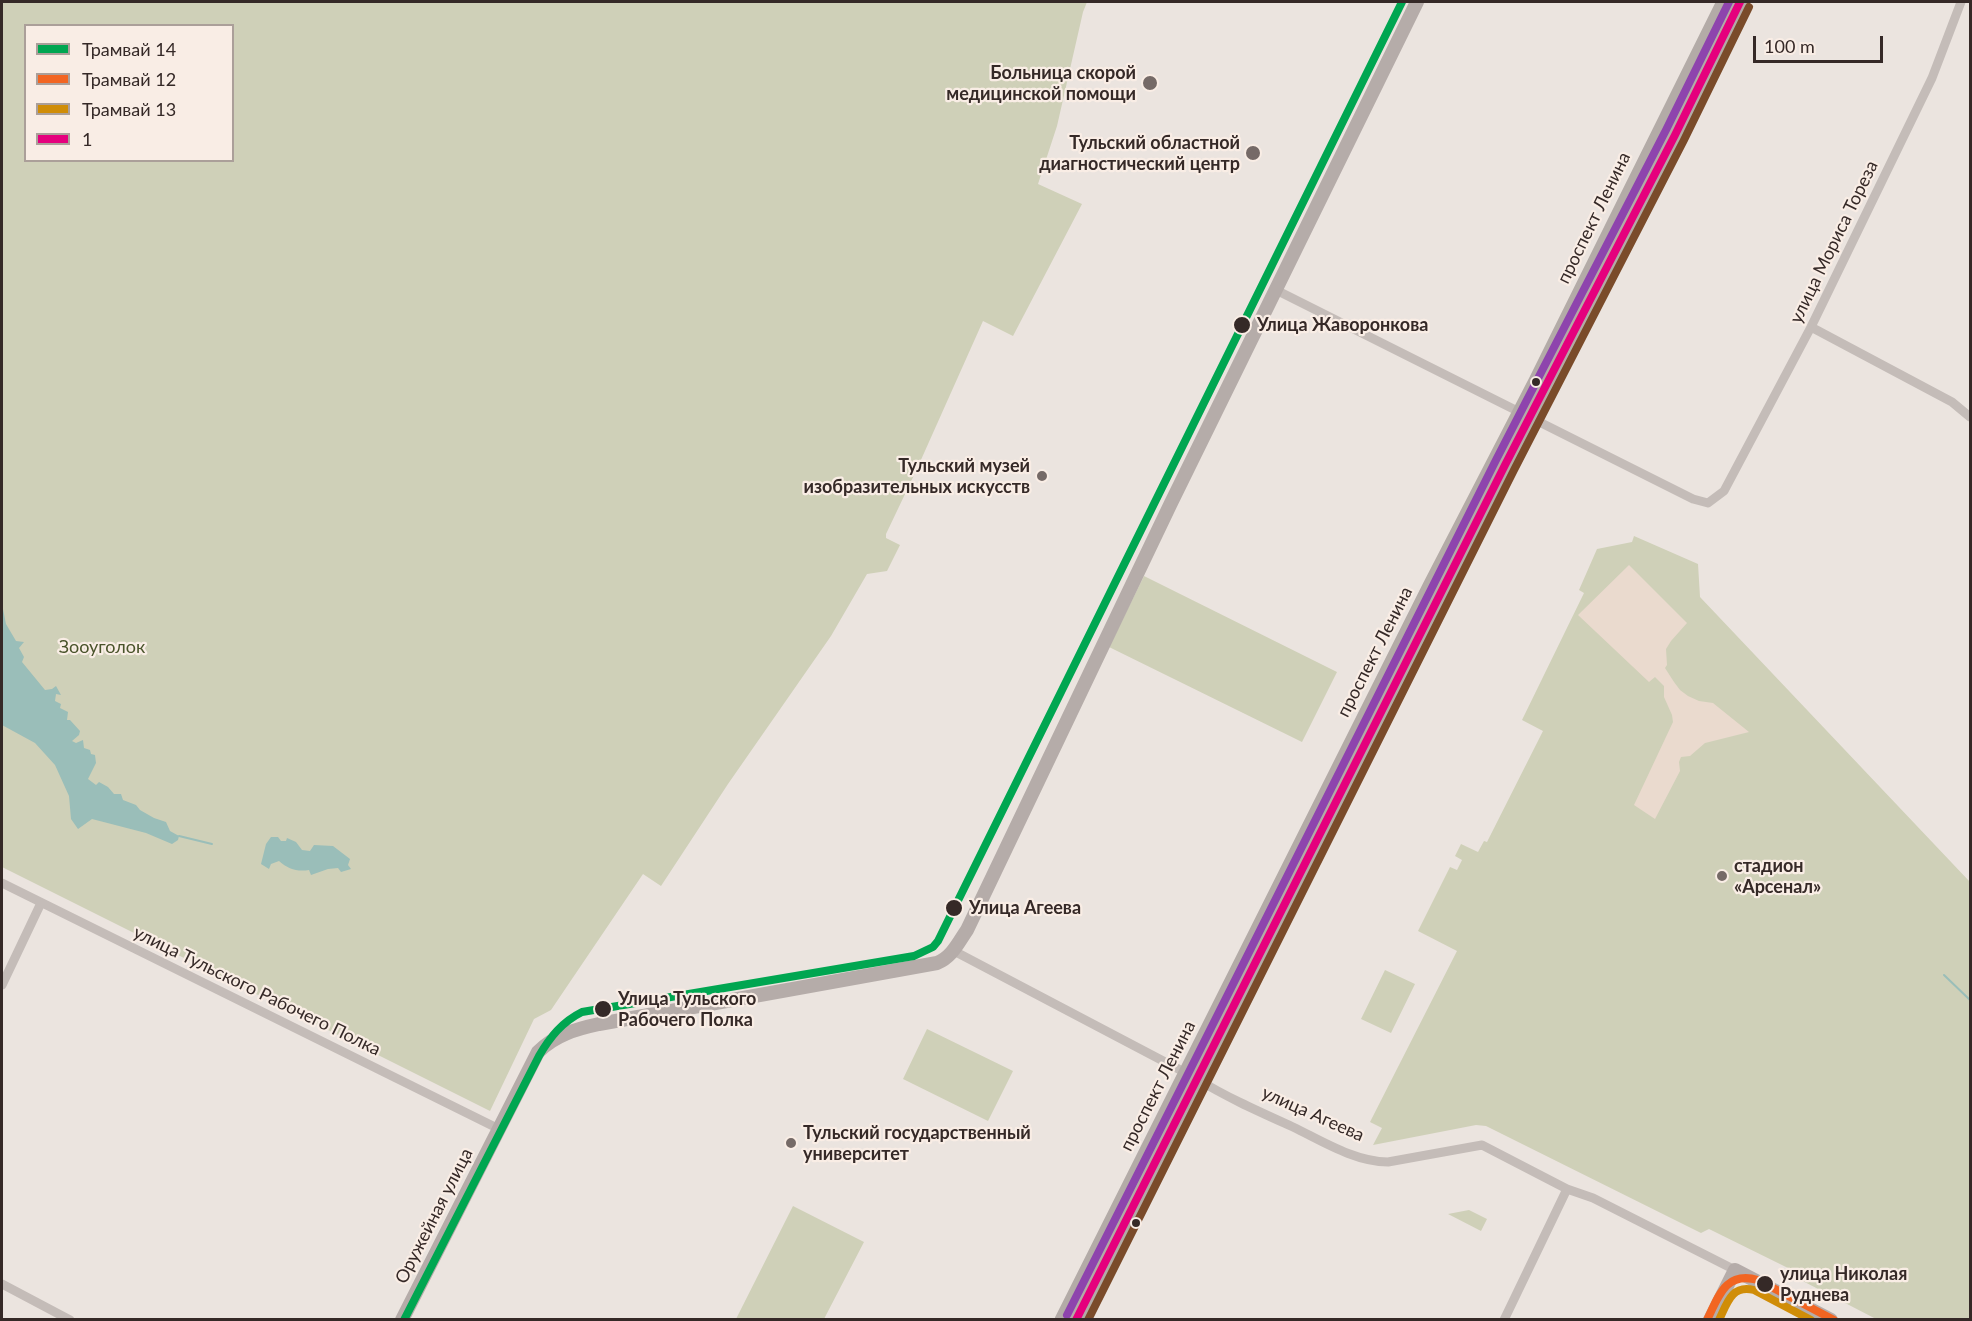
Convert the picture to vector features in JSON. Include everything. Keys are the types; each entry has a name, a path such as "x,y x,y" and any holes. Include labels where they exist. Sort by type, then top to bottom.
{"main road":[{"name":"проспект Ленина","path":"1062,1320 1191,1076 1524,415 1724,2"},
{"name":"проспект Ленина","path":"1524,415 1669,146 1740,2"},
{"name":"проспект Ленина","path":"1076,1320 1191,1076"}],"street":[{"path":"954,951 967,930 1171,503 1417,2"},
{"name":"улица Мориса Тореза","path":"1524,415 1701,502 1708,503 1724,491 1811,327 1932,78 1961,2"},
{"path":"1276,290 1524,415"},
{"path":"1811,327 1952,402 1971,417"},
{"name":"улица Тульского Рабочего Полка","path":"2,883 499,1129"},
{"path":"2,985 41,903"},
{"name":"улица Агеева","path":"954,951 1223,1095 1347,1153 1374,1162 1388,1162 1482,1145 1568,1189 1593,1198 1831,1320"},
{"name":"Оружейная улица","path":"402,1320 538,1052 545,1045 572,1030 937,963 946,959 954,951"},
{"path":"1504,1320 1568,1189"},
{"path":"1710,1320 1735,1270"},
{"path":"2,1284 70,1320"}],"green space":[{"name":"Зооуголок","path":"2,2 1087,2 1057,126 1038,184 1082,204 1013,336 983,321 886,534 886,538 900,545 887,571 867,574 831,636 728,784 661,886 643,874 551,1010 534,1019 490,1111 2,867"},
{"path":"1634,536 1698,564 1700,597 1970,882 1970,1319 1876,1319 1795,1277 1788,1268 1709,1229 1701,1233 1486,1126 1476,1125 1373,1145 1382,1128 1370,1122 1457,951 1418,931 1450,867 1457,870 1462,860 1455,856 1461,844 1478,852 1484,841 1487,842 1543,731 1522,720 1584,593 1579,590 1597,549 1632,542"},
{"path":"1144,576 1337,672 1302,742 1109,647"},
{"path":"1385,970 1415,984 1391,1033 1361,1019"},
{"path":"927,1029 1013,1071 988,1121 903,1079"},
{"path":"793,1206 864,1242 824,1319 736,1319"},
{"path":"1469,1210 1487,1219 1481,1231 1448,1214"}],"shaded area":[{"path":"1629,565 1687,623 1666,649 1667,665 1665,668 1674,682 1688,696 1699,701 1713,703 1749,732 1705,743 1690,756 1681,757 1680,771 1655,819 1634,805 1673,722 1664,697 1664,686 1655,677 1649,682 1578,615"}],"water":[{"path":"2,604 6,624 16,641 24,642 19,648 24,657 22,662 45,690 56,686 61,695 56,694 55,701 61,704 60,708 68,712 67,720 70,720 80,731 72,741 76,743 83,740 84,748 95,755 96,763 88,779 96,785 99,782 108,787 114,794 121,794 123,800 136,805 154,818 166,822 170,831 179,836 178,840 172,844 146,833 92,819 78,829 71,819 69,796 55,765 35,743 2,725"},
{"path":"271,837 278,837 281,841 286,841 287,838 296,842 302,850 310,851 314,845 333,846 350,859 348,865 351,869 341,872 338,868 328,869 311,875 309,870 293,869 279,861 271,864 269,869 261,864 266,844"}],"waterway":[{"path":"179,836 212,844"},
{"path":"1944,975 1970,1000"}],"tram line":[{"name":"14","path":"404,1320 539,1056 552,1036 568,1020 582,1012 914,956 933,947 938,941 1402,2"},
{"name":"12","path":"1707,1320 1725,1287 1738,1279 1747,1278 1758,1280 1834,1320"},
{"name":"13","path":"1719,1320 1731,1296 1735,1292 1747,1289 1754,1290 1811,1320"}],"transit line":[{"path":"1067,1315 1496,460 1666,130 1729,2"},
{"name":"1","path":"1076,1320 1740,2"},
{"path":"1088,1320 1749,7"}],"place":[{"name":"Больница скорой медицинской помощи","path":"1150,83"},
{"name":"Тульский областной диагностический центр","path":"1253,153"},
{"name":"Улица Жаворонкова","path":"1242,325"},
{"name":"Тульский музей изобразительных искусств","path":"1042,476"},
{"name":"стадион «Арсенал»","path":"1722,876"},
{"name":"Улица Агеева","path":"954,908"},
{"name":"Улица Тульского Рабочего Полка","path":"603,1009"},
{"name":"Тульский государственный университет","path":"791,1143"},
{"name":"улица Николая Руднева","path":"1765,1284"}]}
